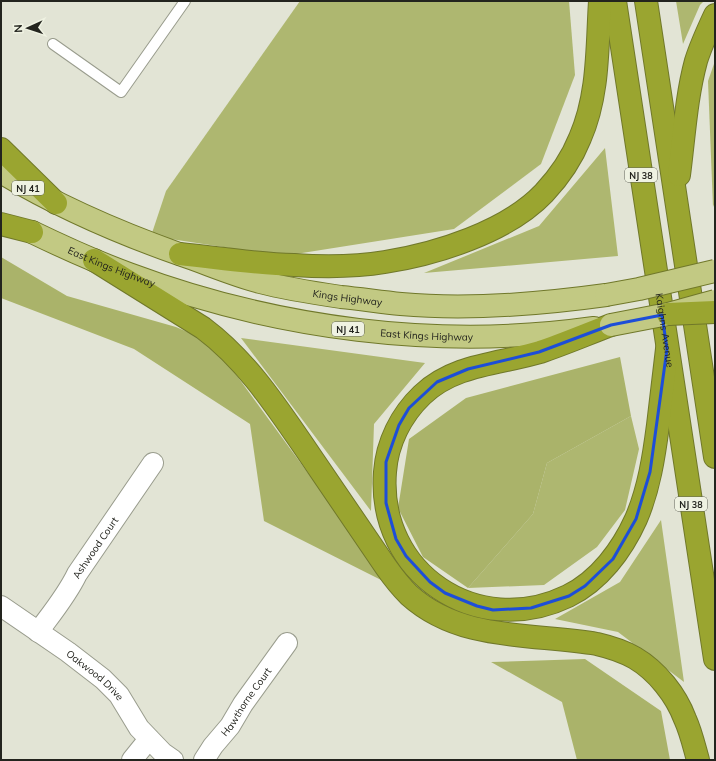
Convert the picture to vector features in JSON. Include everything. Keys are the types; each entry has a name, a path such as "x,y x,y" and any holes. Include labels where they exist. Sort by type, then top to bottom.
{"highway":[{"path":"180,254 294,266 355,265 384,262 417,255 475,237 500,226 524,210 543,194 571,157 581,138 592,99 595,80 600,1"},
{"name":"Kaighns Avenue","path":"614,1 715,659"},
{"name":"NJ 38","path":"646,1 715,457"},
{"path":"676,202 690,89 696,61 704,38 715,15"},
{"path":"1,149 56,203"},
{"path":"1,224 32,232"},
{"path":"94,260 203,328 233,353 262,388 396,581 410,595 424,606 438,614 469,628 501,634 597,644 635,658 648,667 658,677 678,703 685,718 698,760"},
{"path":"668,314 715,312"},
{"path":"611,325 539,352 468,369 452,375 437,382 409,408 391,443 386,462 384,483 385,496 390,521 396,538 406,556 430,582 445,593 477,606 493,610 531,608 550,604 569,596 585,586 613,559 636,519 645,496 655,445 668,349"},
{"path":"696,337 715,381"}],"main road":[{"name":"Kings Highway","path":"1,172 56,203 144,242 266,283 294,289 402,304 441,306 489,305 576,299 639,289 715,271"},
{"name":"East Kings Highway","path":"32,232 94,260 161,286 228,306 347,329 419,335 472,336 570,331 668,314 715,301"}],"street":[{"name":"Ashwood Court","path":"38,632 71,586 76,574 85,563 152,463"},
{"name":"Oakwood Drive","path":"1,606 68,652 103,679 119,695 139,728 173,760"},
{"name":"Hawthorne Court","path":"204,760 213,746 230,726 243,704 287,643"},
{"path":"132,760 149,739"}],"lane":[{"path":"54,44 121,92 185,1"}],"highlighted area":[{"path":"662,315 667,349 650,472 636,519 613,559 585,586 569,596 531,608 493,610 477,606 445,593 430,582 406,556 396,539 386,503 386,462 399,425 409,408 437,382 468,369 539,352 611,325"}],"green space":[{"path":"300,1 569,1 575,75 541,164 454,229 283,256 151,236 166,191"},
{"path":"676,1 704,1 700,5 683,44"},
{"path":"715,61 715,202 713,207 708,81"},
{"path":"605,148 618,256 424,273 539,226"},
{"path":"1,257 67,296 176,327 213,343 389,584 264,521 250,424 134,349 1,298"},
{"path":"241,338 425,363 374,424 371,511"},
{"path":"620,357 631,416 547,463 533,514 468,588 423,557 398,508 409,439 466,398"},
{"path":"631,416 639,449 625,510 597,547 544,585 468,588 533,514 547,463"},
{"path":"661,520 684,682 618,632 555,619 620,582"},
{"path":"585,659 661,711 670,760 577,760 562,702 491,662"}]}
